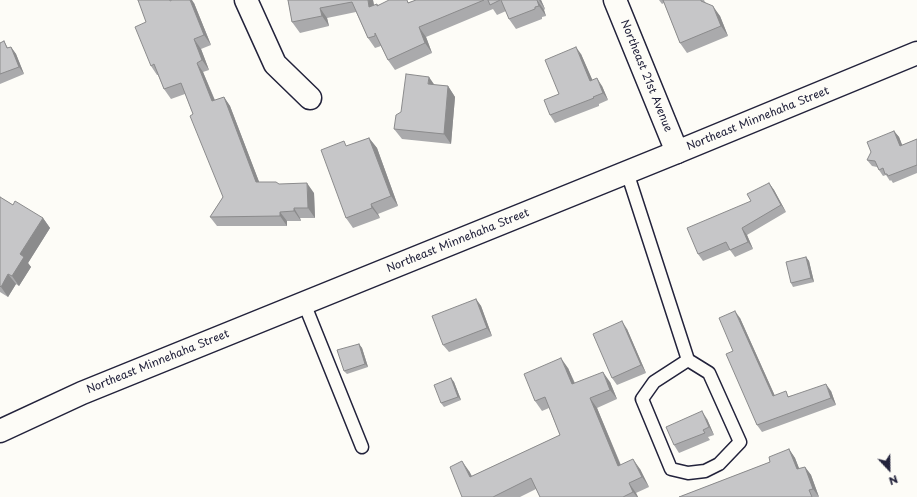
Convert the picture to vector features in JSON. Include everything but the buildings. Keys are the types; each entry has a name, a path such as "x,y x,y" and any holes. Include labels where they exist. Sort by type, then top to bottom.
{"main road":[{"path":"246,0 275,64 310,98"},
{"name":"Northeast 21st Avenue","path":"615,0 677,152"},
{"name":"Northeast Minnehaha Street","path":"0,431 82,393 677,152 917,52"}],"lane":[{"path":"627,172 688,360 709,373 740,442 719,464 705,471 688,473 671,469 642,399 654,382 688,360"},
{"path":"304,303 362,447"}]}
